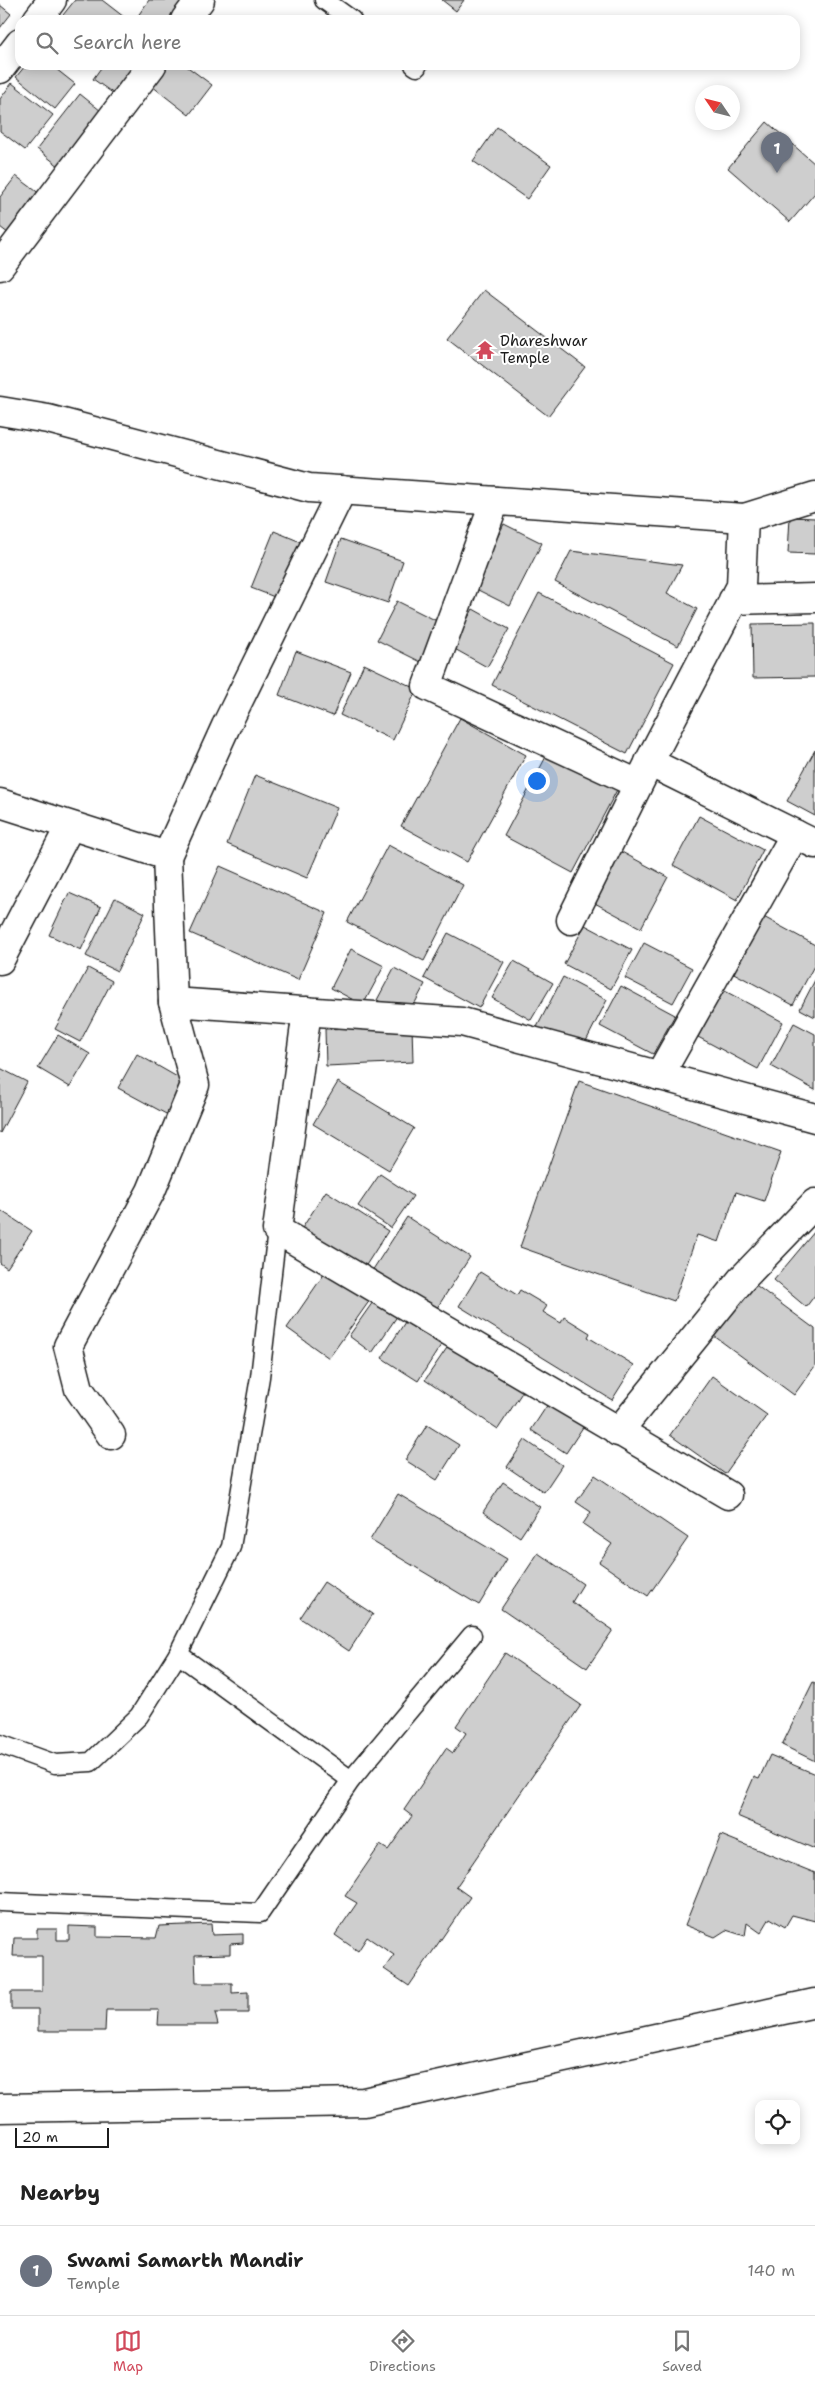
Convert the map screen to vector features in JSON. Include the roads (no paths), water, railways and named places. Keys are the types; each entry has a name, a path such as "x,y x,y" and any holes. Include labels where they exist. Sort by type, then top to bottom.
{"street":[{"path":"41,15 52,0"},
{"path":"189,15 200,0"},
{"path":"0,69 15,50"},
{"path":"0,266 148,70"},
{"path":"0,411 48,419 309,488 744,518 815,496"},
{"path":"111,1435 78,1388 68,1346 151,1191 195,1085 173,1002 167,856 226,726 342,490"},
{"path":"495,501 427,686 805,839 659,1076"},
{"path":"571,920 740,586 744,518"},
{"path":"733,600 815,598"},
{"path":"0,803 167,856"},
{"path":"0,960 70,826"},
{"path":"173,1002 462,1022 815,1118"},
{"path":"306,1011 277,1230 728,1495"},
{"path":"618,1432 741,1280 815,1203"},
{"path":"0,2108 364,2102 815,2003"}],"lane":[{"path":"324,0 345,15"},
{"path":"0,1744 55,1764 91,1762 139,1716 178,1654 231,1548 260,1376 277,1230"},
{"path":"0,1902 260,1914 351,1780 472,1635"},
{"path":"178,1654 351,1780"}],"place":[{"name":"Swami Samarth Mandir","path":"777,173"},
{"name":"Dhareshwar Temple","path":"485,350"}]}
